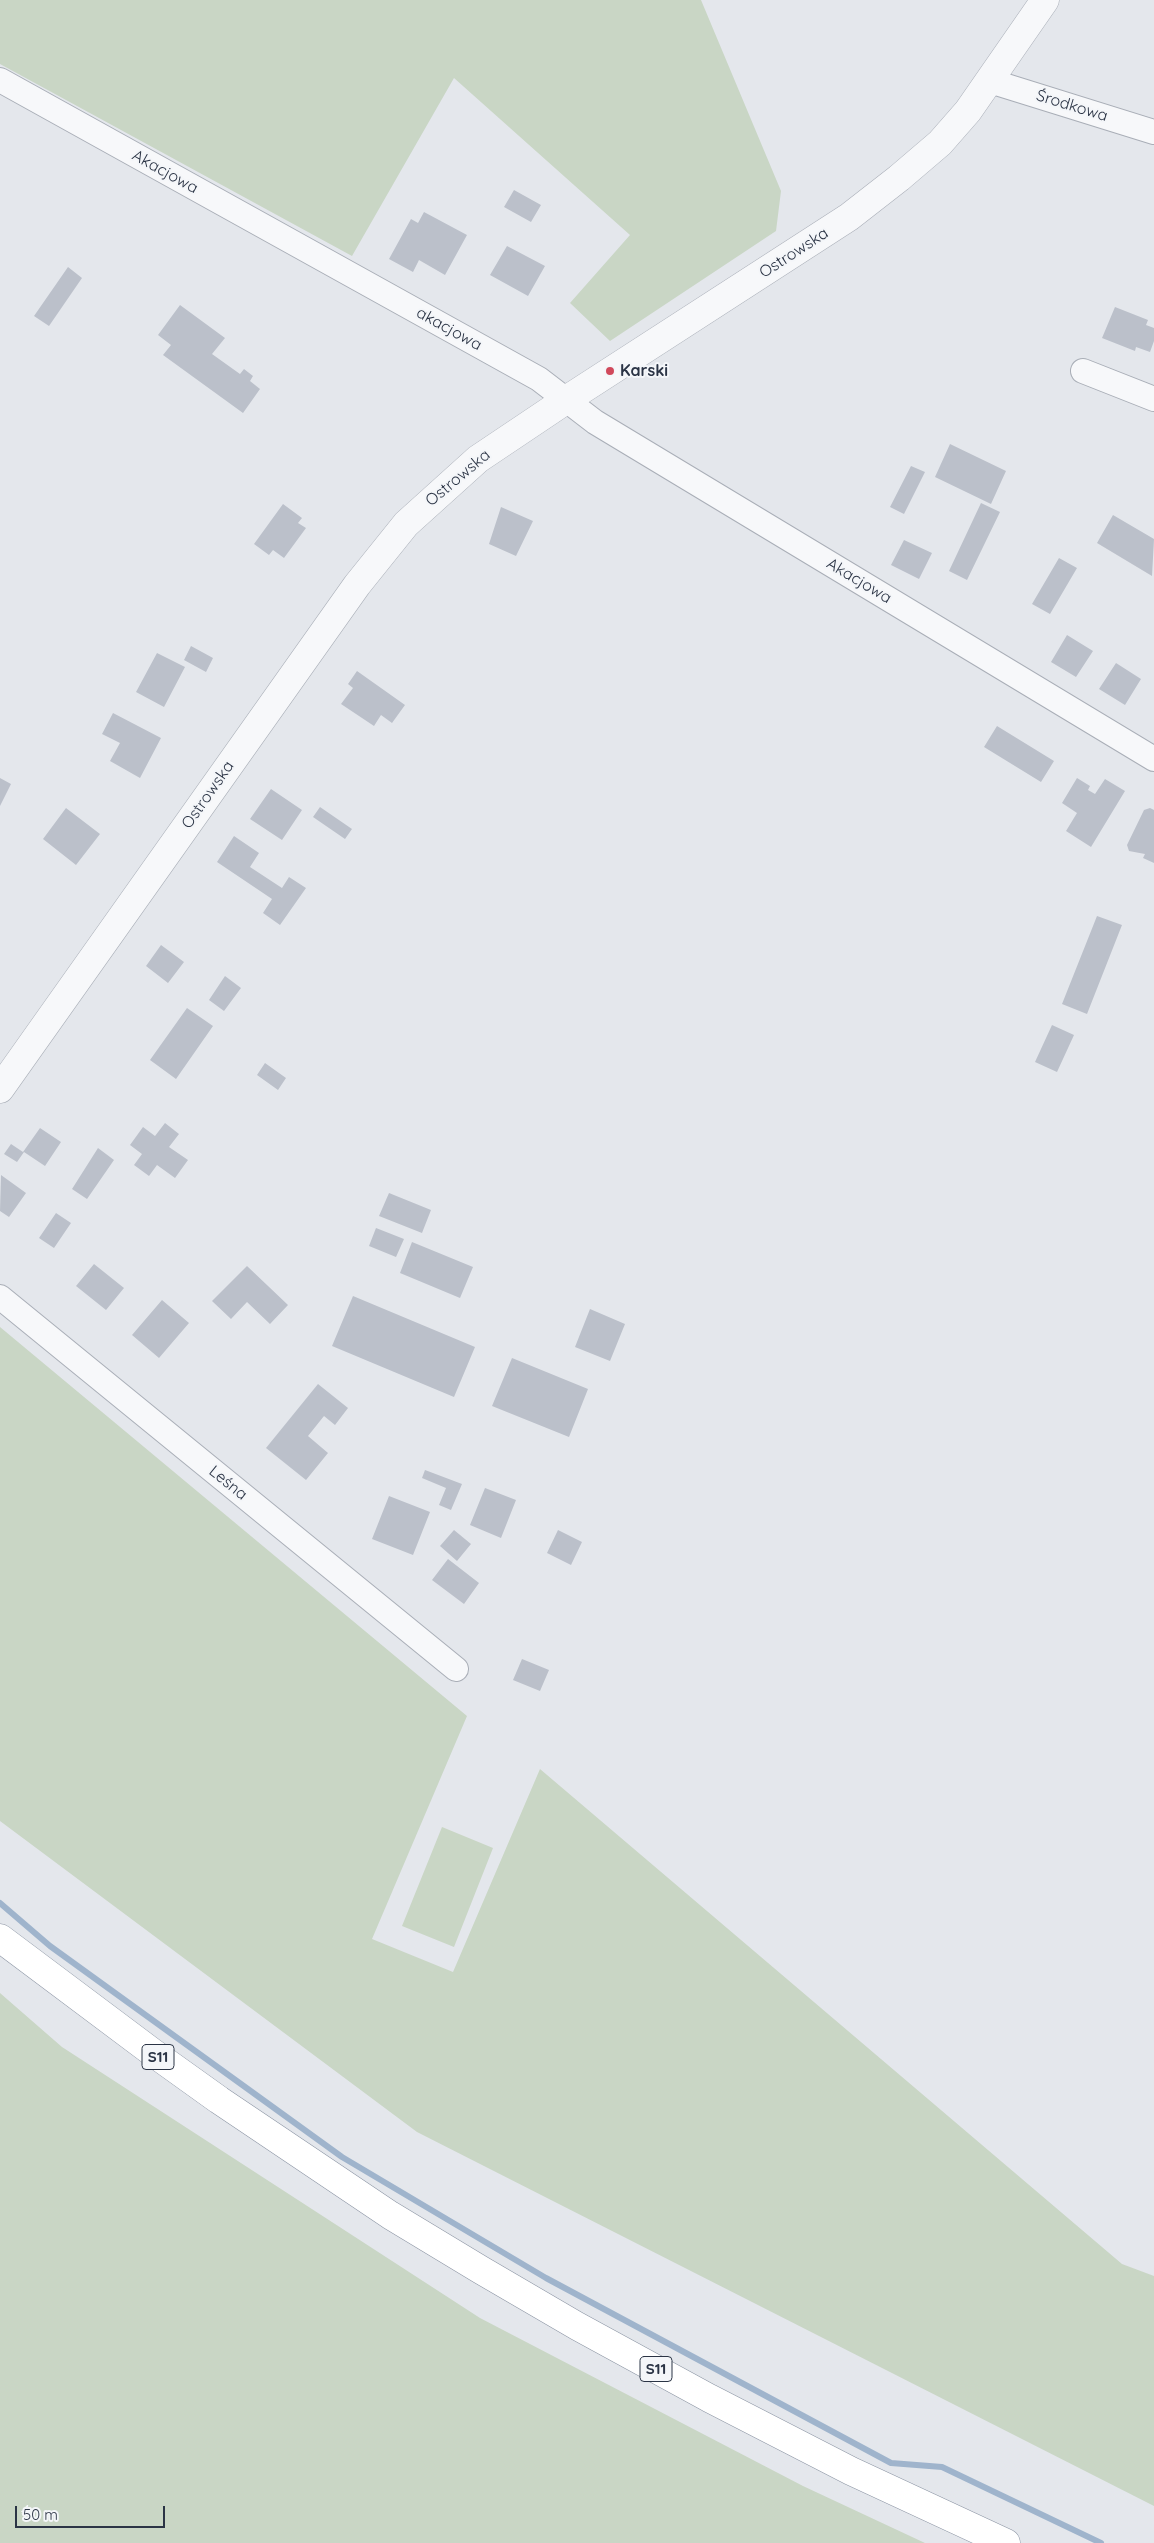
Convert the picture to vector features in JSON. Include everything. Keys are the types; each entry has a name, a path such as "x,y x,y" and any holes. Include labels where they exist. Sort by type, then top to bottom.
{"highway":[{"name":"S11","path":"0,1938 219,2100 390,2215 481,2270 577,2326 709,2398 852,2471 1006,2543"}],"street":[{"name":"Ostrowska","path":"0,1089 352,593 406,524 478,459 566,400 849,218 940,143 968,111 1045,0"},
{"name":"Akacjowa","path":"0,80 330,262"},
{"name":"Środkowa","path":"990,81 1154,132"},
{"name":"akacjowa","path":"330,262 539,379 566,400"},
{"path":"1083,371 1154,399"},
{"name":"Akacjowa","path":"566,400 595,422 1152,752"},
{"name":"Leśna","path":"0,1297 456,1669"}],"green space":[{"path":"0,0 701,0 781,191 776,231 610,341 570,303 630,235 454,78 352,256 0,64"},
{"path":"0,1327 467,1716 372,1939 453,1972 540,1769 1122,2264 1154,2276 1154,2506 417,2132 0,1821"},
{"path":"442,1827 493,1848 454,1947 402,1926"},
{"path":"0,1993 62,2047 480,2318 803,2486 925,2543 0,2543"}],"building":[{"path":"514,190 541,205 531,222 504,207"},
{"path":"424,212 467,235 445,275 419,260 413,272 389,259 411,219 418,223"},
{"path":"507,246 545,266 528,296 490,275"},
{"path":"68,267 82,278 49,326 34,316"},
{"path":"180,305 225,338 212,354 240,374 244,369 253,376 250,381 260,389 243,413 163,355 171,345 158,335"},
{"path":"1115,307 1148,320 1146,325 1154,328 1154,341 1150,352 1136,347 1135,351 1102,338"},
{"path":"950,444 1006,471 991,504 935,477"},
{"path":"911,466 925,472 904,514 890,507"},
{"path":"981,503 1000,512 967,580 949,571"},
{"path":"283,504 302,518 298,523 306,528 284,558 273,550 269,555 254,544"},
{"path":"501,507 533,521 516,556 489,544"},
{"path":"1113,515 1154,539 1152,576 1097,543"},
{"path":"904,540 932,553 919,579 891,565"},
{"path":"1059,558 1077,568 1050,614 1032,604"},
{"path":"1067,635 1093,651 1076,677 1051,662"},
{"path":"191,646 213,658 206,672 184,660"},
{"path":"157,653 185,667 164,707 136,692"},
{"path":"1116,663 1141,679 1125,705 1099,689"},
{"path":"357,671 405,705 392,723 381,715 374,726 341,704 353,688 348,684"},
{"path":"113,713 161,738 140,778 110,761 120,743 102,734"},
{"path":"997,726 1054,761 1041,782 984,747"},
{"path":"0,778 11,784 0,806"},
{"path":"1077,778 1090,786 1088,790 1095,794 1105,779 1125,791 1091,847 1066,831 1077,813 1062,803"},
{"path":"271,789 302,810 282,840 250,819"},
{"path":"320,807 352,829 345,839 313,817"},
{"path":"66,808 100,834 76,865 43,839"},
{"path":"1150,808 1154,810 1154,863 1143,858 1145,854 1129,851 1127,845 1144,810"},
{"path":"234,836 259,853 250,867 282,888 289,877 306,888 280,925 263,913 272,899 217,862"},
{"path":"1097,916 1122,925 1087,1014 1062,1004"},
{"path":"161,945 184,962 168,983 146,966"},
{"path":"225,976 241,988 224,1011 209,1000"},
{"path":"187,1008 213,1026 176,1079 150,1060"},
{"path":"1052,1025 1074,1035 1057,1072 1035,1062"},
{"path":"265,1063 286,1078 278,1090 257,1075"},
{"path":"165,1123 179,1134 169,1147 188,1160 175,1178 157,1165 149,1176 134,1165 142,1154 130,1145 143,1127 155,1136"},
{"path":"40,1128 61,1142 45,1166 24,1152 17,1162 4,1154 11,1144 23,1152"},
{"path":"98,1148 114,1160 87,1199 72,1189"},
{"path":"1,1175 26,1193 9,1217 0,1211"},
{"path":"389,1193 431,1210 422,1233 379,1216"},
{"path":"56,1213 71,1223 54,1248 39,1238"},
{"path":"376,1228 404,1239 396,1257 369,1246"},
{"path":"412,1242 473,1267 460,1298 400,1273"},
{"path":"94,1264 124,1288 106,1310 76,1286"},
{"path":"247,1266 288,1305 270,1324 247,1302 231,1319 212,1301"},
{"path":"353,1296 475,1347 454,1397 332,1346"},
{"path":"162,1300 189,1323 159,1358 132,1335"},
{"path":"590,1309 625,1324 610,1361 575,1347"},
{"path":"512,1358 588,1389 569,1437 492,1406"},
{"path":"318,1384 348,1408 335,1425 324,1416 308,1436 328,1453 306,1480 266,1448"},
{"path":"425,1470 462,1484 451,1510 439,1505 446,1488 422,1478"},
{"path":"485,1488 516,1500 501,1538 470,1525"},
{"path":"389,1496 430,1512 413,1555 372,1539"},
{"path":"454,1530 471,1544 457,1561 440,1546"},
{"path":"558,1530 582,1542 571,1565 547,1553"},
{"path":"448,1559 479,1583 464,1604 432,1580"},
{"path":"522,1659 549,1670 540,1691 513,1680"}],"waterway":[{"path":"0,1903 50,1946 342,2157 546,2278 891,2463 942,2467 1101,2543"}],"place":[{"name":"Karski","path":"610,371"}]}
